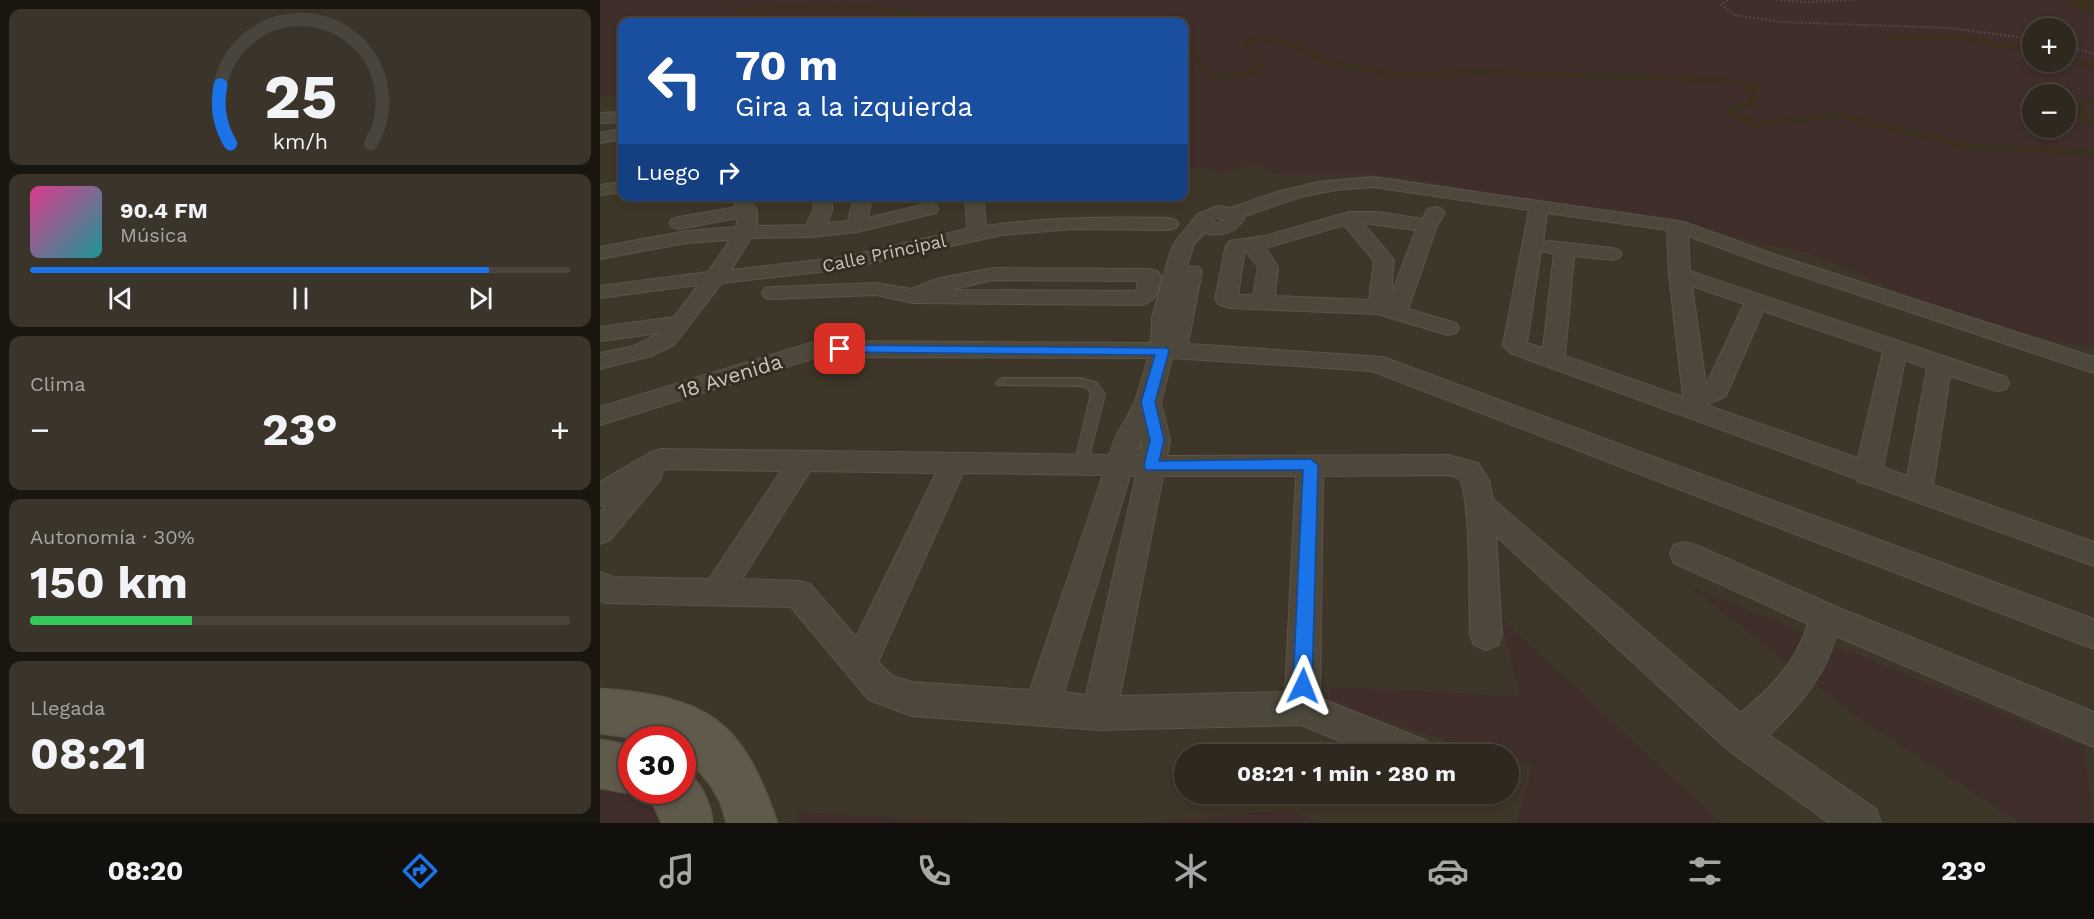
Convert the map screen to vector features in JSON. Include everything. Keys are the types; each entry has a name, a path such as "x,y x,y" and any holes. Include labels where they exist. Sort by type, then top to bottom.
{"main road":[{"path":"600,711 684,725 706,740 744,794 752,823"},
{"path":"600,764 618,766"},
{"path":"681,804 687,813 687,823"}],"street":[{"path":"600,118 618,117"},
{"path":"600,138 618,136"},
{"path":"600,182 618,176"},
{"path":"600,182 618,186"},
{"path":"1042,707 1128,439 1175,351 1184,318 1186,291 1200,246 1217,223 1282,195 1324,184 1373,182 1677,226 1769,259 2094,365"},
{"path":"1388,310 1427,226 1445,194"},
{"path":"812,231 820,220 825,201"},
{"path":"857,226 862,201"},
{"path":"977,201 977,233"},
{"path":"600,237 743,204 748,222 734,253 673,335 656,346 600,362"},
{"path":"1539,206 1515,345 1518,348 1696,405 1868,474 2094,554"},
{"path":"600,253 686,237 745,232 812,231 857,226 929,209"},
{"path":"1427,226 1349,218 1254,245 1236,245 1226,299 1228,301 1388,310 1448,328"},
{"path":"1349,218 1384,260 1388,310"},
{"name":"Calle Principal","path":"600,292 651,283 845,263 977,233 1061,223 1169,224"},
{"path":"1677,226 1680,275 1696,405"},
{"path":"1254,245 1268,267 1263,303"},
{"path":"1532,245 1612,254"},
{"path":"1553,360 1565,249"},
{"path":"845,263 876,289"},
{"path":"773,292 876,289 913,297 1142,298 1146,296 1150,275 993,274 948,284 913,297"},
{"path":"1680,275 1997,383"},
{"path":"1696,405 1716,391 1756,301"},
{"path":"600,334 680,323"},
{"name":"18 Avenida","path":"600,416 817,349 1175,351 1375,363 2094,634"},
{"path":"1868,474 1895,349"},
{"path":"1918,492 1940,364"},
{"path":"1099,713 1157,440 1148,402"},
{"path":"600,532 662,459"},
{"path":"600,495 662,459 1119,466 1448,465 1468,470 1475,480 1480,504 1486,635"},
{"path":"717,593 802,461"},
{"path":"859,666 954,463"},
{"path":"1302,708 1310,465"},
{"path":"1480,504 1741,737 1862,823"},
{"path":"1685,554 1826,617 2094,730"},
{"path":"600,585 608,590 801,595 859,666 881,689 912,699 1099,713 1302,708 1390,744"},
{"path":"1741,737 1786,696 1814,656 1826,617"}],"lane":[{"path":"1002,382 1080,382 1091,384 1096,388 1098,394 1081,465"}],"path":[{"path":"1728,0 1720,5 1735,15 1780,22 1951,28 2022,38"},
{"path":"1776,0 1804,2 1854,0"},
{"path":"2076,48 2094,54"}],"shaded area":[{"path":"600,0 2094,0 2094,347 2058,342 1990,323 1911,297 1812,254 1724,235 1674,218 1612,209 1485,200 1449,185 1400,177 1291,175 1269,173 1263,166 1248,166 1224,172 1188,167 1188,18 618,18 618,95 600,97"},
{"path":"1689,586 2084,747 2094,823 2020,823 1855,715"},
{"path":"1501,618 1721,823 1516,823 1533,767 1519,763 1519,744 1460,744 1330,704 1330,687 1520,696"},
{"path":"600,781 618,786 618,804 654,804 660,823 600,823"},
{"path":"1290,810 1320,823 1137,823"},
{"path":"796,812 1015,823 798,823"}],"waterway":[{"path":"730,0 734,10 864,8 927,18"},
{"path":"2078,0 2094,9"},
{"path":"1892,37 1964,38 2022,49"},
{"path":"1188,47 1193,49 1201,65 1213,77 1246,74 1265,66 1245,43 1262,38 1299,47 1329,62 1393,75 1482,72 1737,81 1756,87 1752,99"},
{"path":"2076,62 2094,66"},
{"path":"1752,97 1750,103 1725,112 1756,124 1838,115 1967,146 2094,153"},
{"path":"2094,102 2074,111 2094,124"}],"route":[{"path":"840,349 1162,351 1148,402 1157,440 1151,466 1310,465 1303,686"}]}
